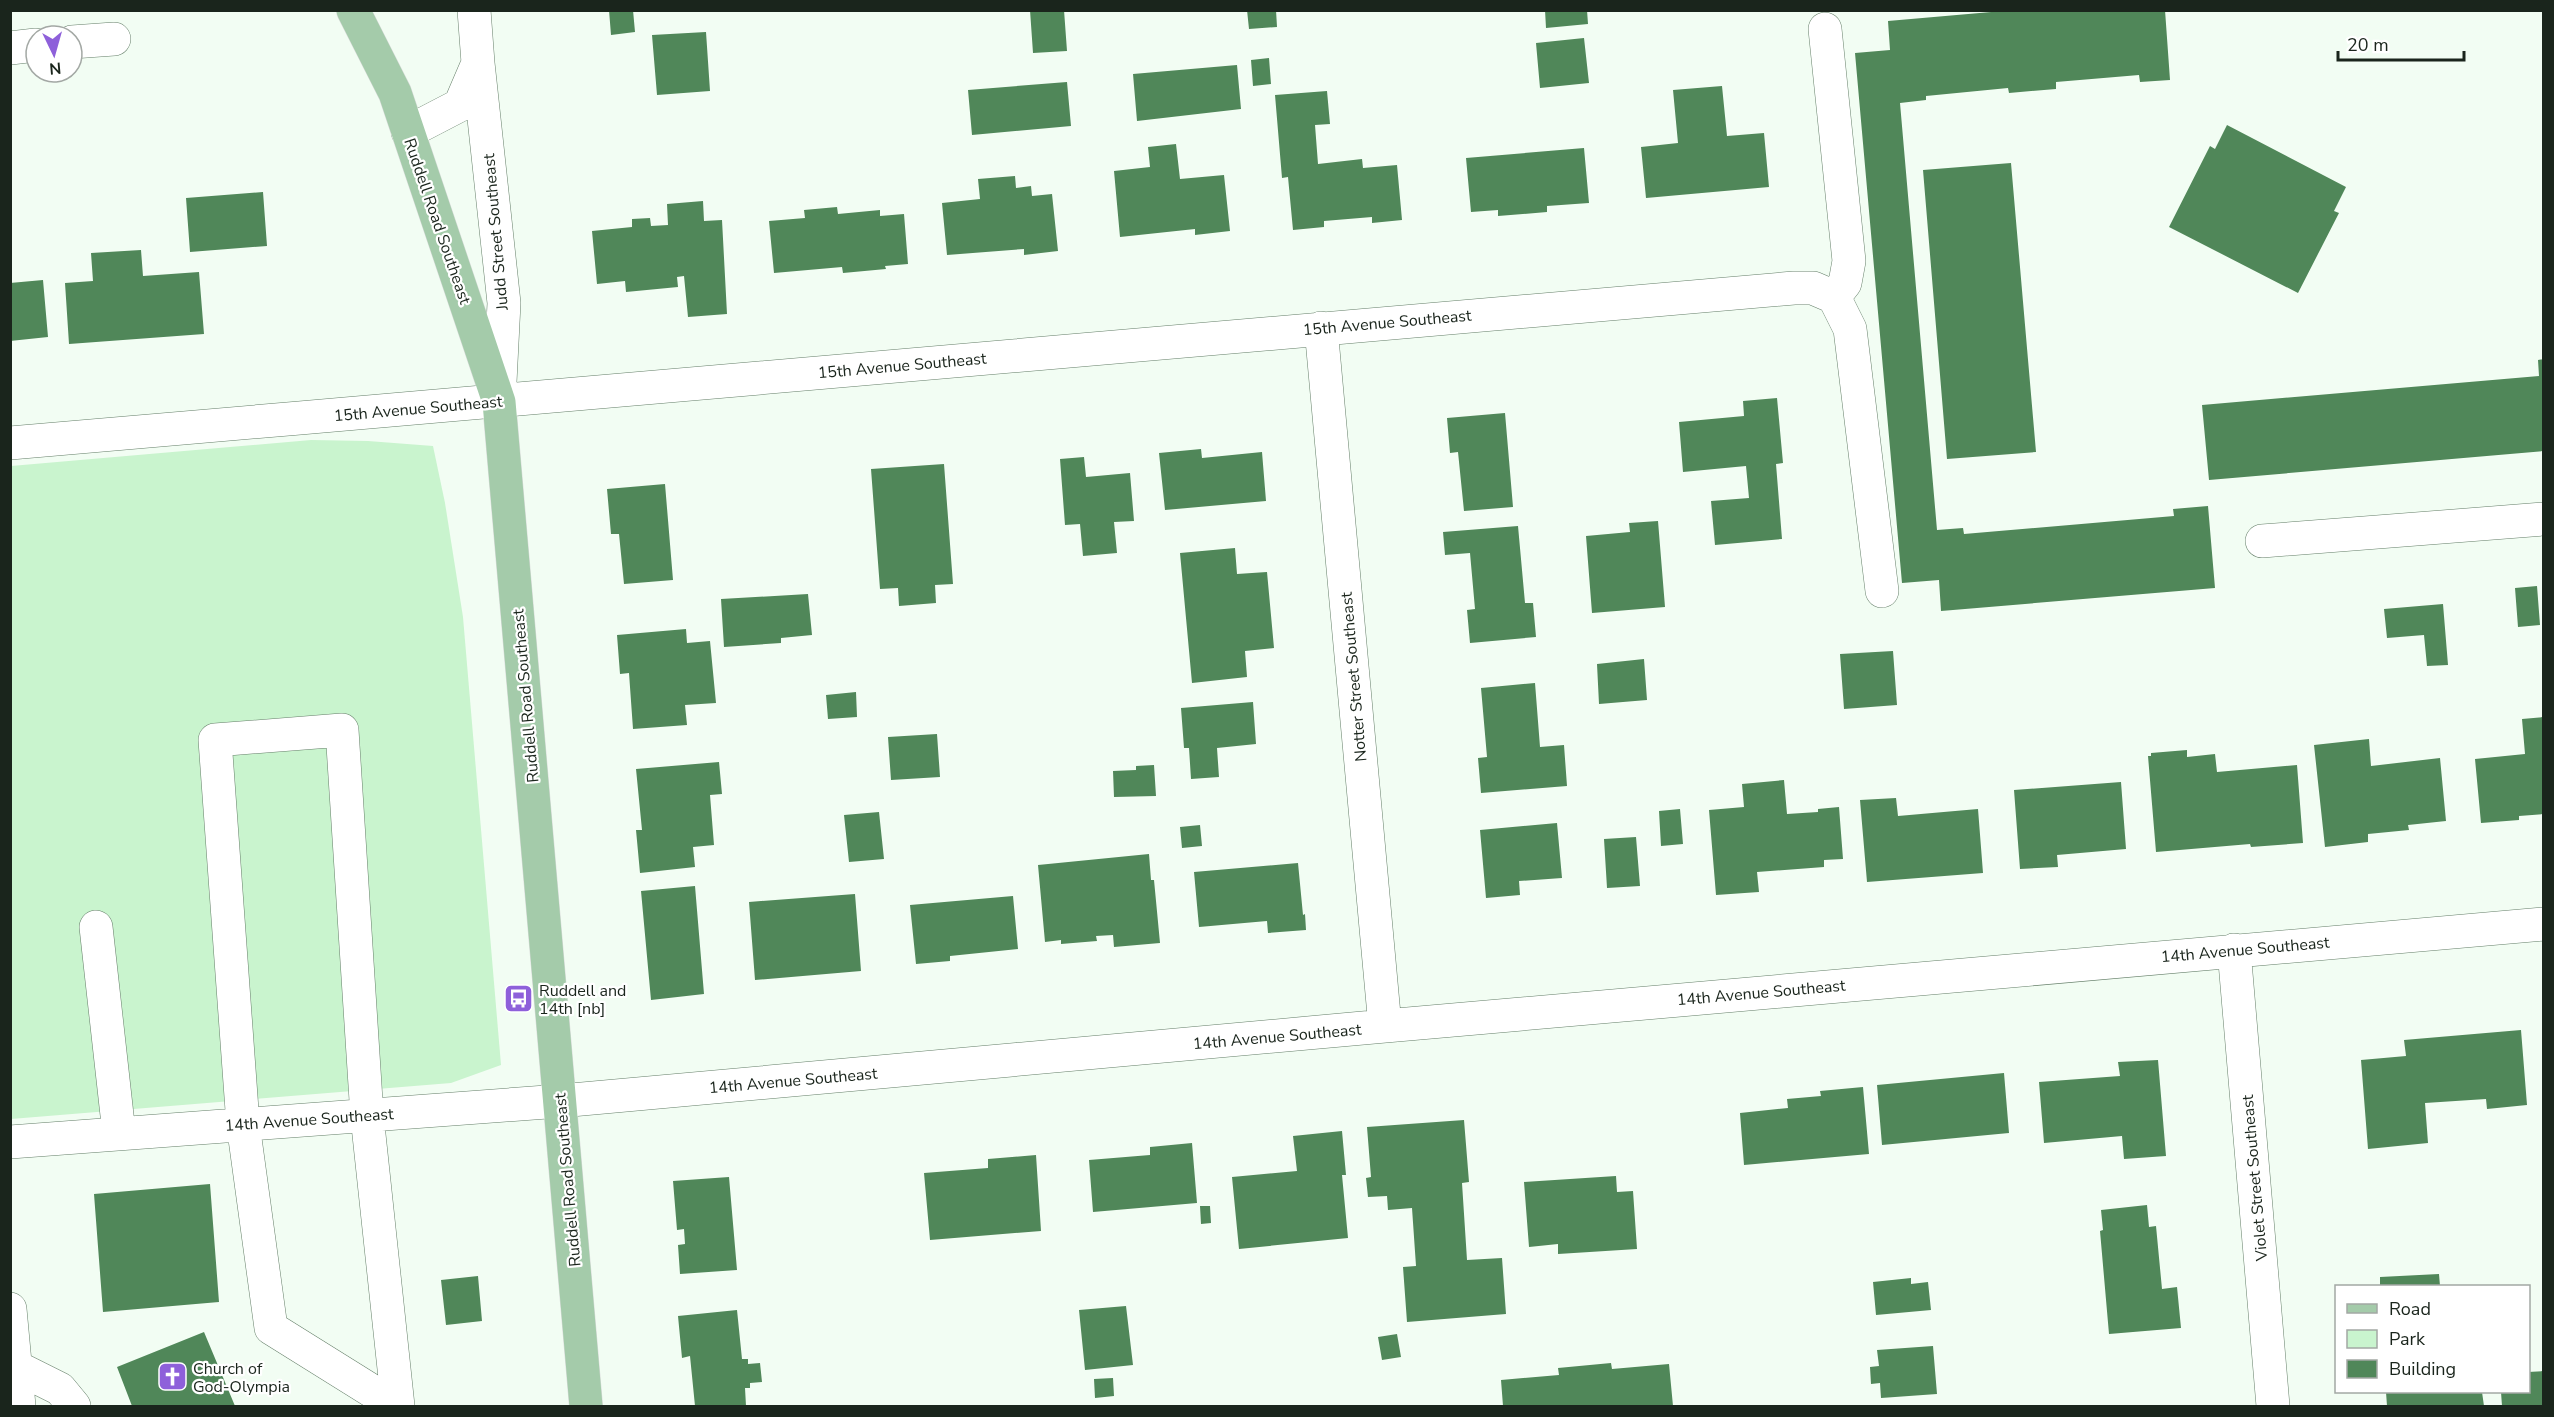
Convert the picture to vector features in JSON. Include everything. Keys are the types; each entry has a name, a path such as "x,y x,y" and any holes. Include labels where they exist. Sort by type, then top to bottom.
{"main road":[{"name":"Ruddell Road Southeast","path":"353,10 395,93 499,402 586,1407"}],"street":[{"name":"Judd Street Southeast","path":"474,10 504,303 499,402"},
{"path":"1825,29 1848,261 1845,283 1834,297 1850,329 1882,591"},
{"path":"84,41 114,39"},
{"name":"Judd Street Southeast","path":"408,132 460,105 478,63"},
{"name":"15th Avenue Southeast","path":"10,443 1794,288 1813,288 1834,297"},
{"name":"Notter Street Southeast","path":"1321,328 1385,1026"},
{"path":"2262,541 2544,519"},
{"path":"342,730 367,1116 397,1407 271,1328 243,1124 215,740 342,730"},
{"name":"14th Avenue Southeast","path":"10,1142 560,1101 2544,924"},
{"path":"96,927 119,1133"},
{"name":"Violet Street Southeast","path":"2235,950 2273,1407"},
{"path":"10,1309 19,1407"},
{"path":"16,1367 60,1389 74,1407"}],"green space":[{"path":"311,440 368,441 433,446 445,503 463,617 501,1065 451,1083 11,1119 11,466"}],"building":[{"path":"609,10 633,10 635,32 611,35"},
{"path":"1030,10 1064,10 1067,51 1033,53"},
{"path":"1247,10 1276,10 1277,27 1249,29"},
{"path":"1545,10 1587,10 1588,24 1546,28"},
{"path":"2014,10 2165,10 2170,80 2140,82 2139,75 2056,82 2056,89 2009,93 2008,88 1926,96 1926,100 1900,103 1937,530 1963,528 1964,534 2174,516 2173,509 2208,506 2215,588 1941,611 1939,580 1902,583 1855,53 1890,50 1888,21"},
{"path":"706,32 710,91 657,95 652,35"},
{"path":"1584,38 1589,83 1540,88 1536,43"},
{"path":"1269,58 1271,84 1253,86 1251,60"},
{"path":"1237,65 1241,109 1137,121 1133,74"},
{"path":"1067,82 1071,126 972,135 968,90"},
{"path":"1722,86 1727,136 1764,133 1769,187 1646,198 1641,147 1678,143 1673,90"},
{"path":"1327,91 1330,124 1315,125 1318,164 1362,159 1363,168 1397,165 1402,220 1372,223 1372,217 1324,221 1324,227 1293,230 1288,177 1282,178 1275,95"},
{"path":"2227,125 2346,187 2334,211 2339,213 2298,293 2169,227 2210,146 2215,149"},
{"path":"1176,144 1180,179 1224,175 1230,231 1195,235 1195,229 1120,237 1114,171 1150,167 1148,147"},
{"path":"1584,148 1589,203 1547,206 1547,212 1498,216 1498,210 1471,212 1466,158"},
{"path":"2011,163 2036,452 1947,459 1923,170"},
{"path":"1015,176 1016,188 1031,186 1032,196 1052,194 1058,251 1024,255 1024,249 947,255 942,203 980,199 978,179"},
{"path":"263,192 267,246 190,252 186,198"},
{"path":"703,201 704,221 722,220 727,314 688,317 684,276 677,277 678,287 626,292 625,281 597,284 592,231 632,227 632,219 650,218 651,226 668,225 667,204"},
{"path":"837,207 838,214 880,210 880,216 904,214 908,264 885,266 886,269 843,273 842,267 774,273 769,221 805,218 804,210"},
{"path":"141,250 143,276 199,272 204,334 69,344 65,283 93,281 91,253"},
{"path":"43,280 48,337 10,341 10,283"},
{"path":"2544,359 2544,451 2209,480 2202,405 2539,376 2538,360"},
{"path":"1777,398 1783,463 1776,464 1782,539 1715,545 1711,501 1749,498 1746,466 1683,472 1679,422 1744,416 1743,401"},
{"path":"1505,413 1513,507 1464,511 1458,452 1450,453 1447,418"},
{"path":"1201,449 1202,458 1262,452 1266,501 1165,510 1159,453"},
{"path":"1084,457 1086,477 1130,473 1134,521 1114,522 1117,553 1083,556 1080,524 1065,525 1060,459"},
{"path":"944,464 953,584 935,585 936,603 899,606 898,588 880,589 871,469"},
{"path":"665,484 673,580 624,584 619,534 611,534 607,489"},
{"path":"1658,521 1665,607 1592,613 1586,536 1630,532 1629,523"},
{"path":"1518,526 1525,603 1533,603 1536,637 1470,643 1467,610 1475,609 1470,553 1445,555 1443,532"},
{"path":"1235,548 1237,574 1267,572 1274,648 1245,651 1247,677 1192,683 1180,553"},
{"path":"2537,586 2540,625 2518,627 2515,588"},
{"path":"808,594 812,635 781,638 781,643 724,647 721,599"},
{"path":"2443,604 2448,665 2427,666 2424,635 2387,638 2384,609"},
{"path":"686,629 687,643 710,641 716,703 685,705 687,725 633,729 629,673 620,674 617,635"},
{"path":"1893,651 1897,705 1844,709 1840,654"},
{"path":"1644,659 1647,700 1599,704 1597,664"},
{"path":"1535,683 1540,747 1564,745 1567,786 1481,793 1478,758 1487,757 1481,688"},
{"path":"856,692 857,717 828,719 826,695"},
{"path":"1253,702 1256,744 1217,748 1219,777 1191,779 1189,748 1184,748 1181,708"},
{"path":"2544,717 2544,814 2519,816 2519,820 2481,823 2475,759 2525,754 2522,719"},
{"path":"937,734 940,777 891,780 888,737"},
{"path":"2369,739 2371,766 2440,758 2446,821 2408,825 2409,830 2368,834 2368,842 2325,847 2314,745"},
{"path":"2187,750 2187,757 2215,754 2217,772 2297,765 2303,843 2251,847 2250,844 2156,852 2148,756 2151,756 2151,753"},
{"path":"719,762 722,794 710,795 714,845 693,847 695,867 640,873 636,830 642,830 636,769"},
{"path":"1154,765 1156,796 1114,797 1113,771 1136,770 1136,766"},
{"path":"1784,780 1787,814 1818,812 1818,809 1839,807 1843,859 1824,860 1824,867 1757,872 1759,892 1716,895 1709,810 1744,807 1742,784"},
{"path":"2121,782 2126,849 2057,855 2058,867 2020,869 2014,790"},
{"path":"1896,798 1898,816 1978,809 1983,873 1867,882 1860,800"},
{"path":"1680,809 1683,844 1661,846 1659,811"},
{"path":"879,812 884,859 849,862 844,815"},
{"path":"1557,823 1562,878 1519,881 1520,895 1486,898 1480,830"},
{"path":"1200,825 1202,846 1182,848 1180,827"},
{"path":"1636,837 1640,886 1607,888 1604,839"},
{"path":"1149,854 1160,943 1114,947 1113,935 1096,936 1097,941 1061,944 1061,940 1045,942 1038,865"},
{"path":"1298,863 1306,930 1268,933 1267,921 1199,927 1194,872"},
{"path":"695,886 704,994 651,1000 641,891"},
{"path":"855,894 861,971 755,980 749,902"},
{"path":"1013,896 1018,949 950,956 950,961 916,964 910,905"},
{"path":"2521,1030 2527,1105 2487,1109 2486,1099 2425,1103 2428,1143 2368,1149 2361,1060 2406,1056 2404,1040"},
{"path":"2158,1060 2166,1156 2124,1159 2122,1136 2044,1143 2039,1082 2120,1076 2118,1062"},
{"path":"2004,1073 2009,1133 1882,1145 1877,1085"},
{"path":"1863,1087 1869,1154 1744,1165 1740,1113 1788,1108 1787,1099 1821,1096 1820,1091"},
{"path":"1464,1120 1469,1182 1462,1183 1467,1260 1502,1258 1506,1314 1407,1322 1403,1267 1416,1266 1412,1208 1388,1210 1387,1196 1368,1197 1366,1178 1371,1177 1367,1127"},
{"path":"1342,1131 1346,1175 1342,1175 1348,1238 1239,1249 1232,1177 1297,1171 1293,1136"},
{"path":"1192,1143 1197,1203 1093,1212 1089,1160 1150,1155 1150,1147"},
{"path":"1036,1155 1041,1231 930,1240 924,1173 988,1168 988,1159"},
{"path":"1616,1176 1617,1192 1633,1191 1637,1249 1558,1254 1558,1244 1529,1247 1524,1182"},
{"path":"729,1177 737,1270 680,1274 678,1245 685,1244 684,1229 677,1230 673,1181"},
{"path":"210,1184 219,1302 103,1312 94,1194"},
{"path":"2147,1205 2149,1227 2156,1226 2162,1289 2177,1287 2181,1328 2109,1334 2100,1231 2103,1230 2101,1210"},
{"path":"1200,1206 1210,1206 1211,1223 1201,1224"},
{"path":"2439,1274 2440,1285 2380,1285 2380,1277"},
{"path":"478,1276 482,1321 446,1325 441,1280"},
{"path":"1911,1278 1911,1284 1928,1282 1931,1310 1876,1315 1873,1282"},
{"path":"1126,1306 1133,1365 1085,1370 1079,1310"},
{"path":"737,1310 742,1359 748,1359 748,1364 760,1363 762,1382 750,1383 750,1388 745,1388 746,1406 695,1406 690,1356 682,1358 678,1316"},
{"name":"Church of God-Olympia","path":"204,1332 235,1406 132,1406 117,1367"},
{"path":"1397,1334 1401,1357 1382,1360 1378,1337"},
{"path":"1933,1346 1937,1394 1881,1398 1880,1383 1871,1384 1870,1367 1879,1366 1877,1350"},
{"path":"1611,1363 1612,1369 1669,1364 1673,1406 1503,1406 1501,1380 1559,1375 1558,1368"},
{"path":"2544,1371 2544,1406 2502,1406 2501,1393 2530,1393 2530,1372"},
{"path":"1113,1378 1114,1396 1095,1398 1094,1379"},
{"path":"2386,1393 2482,1393 2484,1406 2387,1406"}],"place":[{"name":"Ruddell and 14th [nb]","path":"518,999"},
{"name":"Church of God-Olympia","path":"172,1377"}]}
